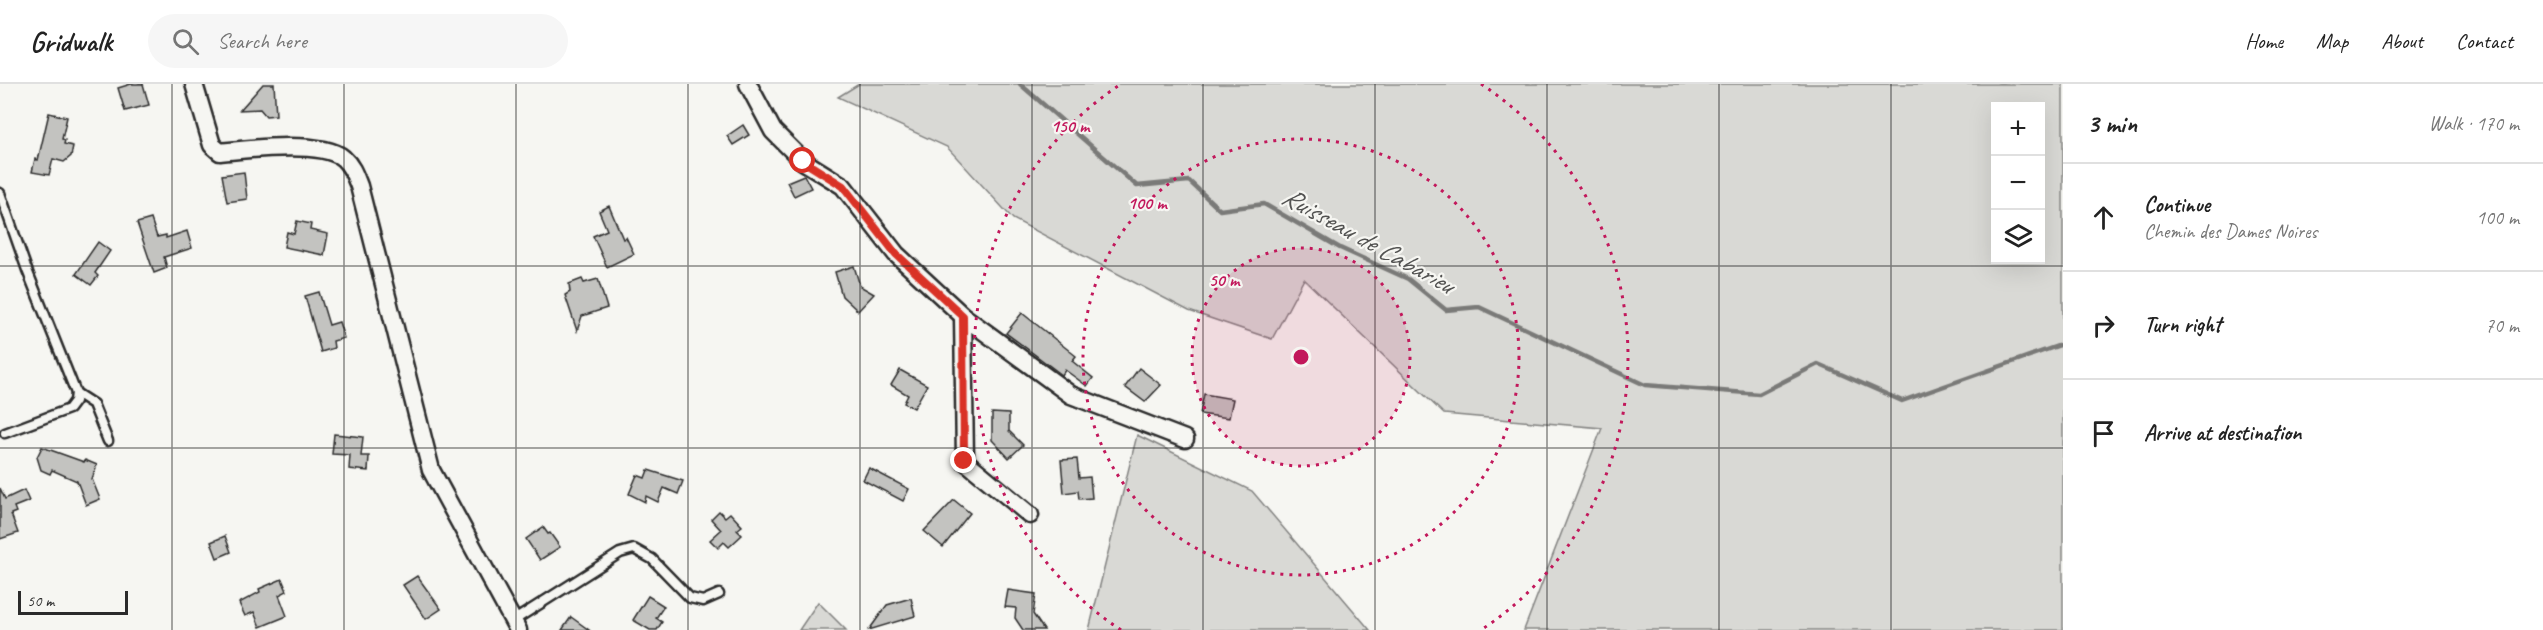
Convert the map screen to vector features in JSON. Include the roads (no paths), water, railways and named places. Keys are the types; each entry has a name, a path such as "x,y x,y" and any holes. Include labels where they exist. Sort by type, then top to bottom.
{"street":[{"path":"194,84 212,145 220,152 265,148 328,149 343,158 352,168 359,186 431,470 515,626"},
{"path":"748,84 773,131 803,161 843,186 896,254 963,316 1071,395 1185,439"},
{"path":"963,316 964,461 1030,515"}],"lane":[{"path":"0,193 27,270 76,393 75,401 69,408 5,433"},
{"path":"76,393 93,404 108,441"},
{"path":"515,626 620,553 634,549 652,559 690,598 703,601 719,594"}],"waterway":[{"name":"Ruisseau de Cabarieu","path":"1020,84 1137,186 1189,181 1220,210 1264,204 1340,248 1408,279 1446,310 1479,307 1645,385 1759,394 1818,364 1902,401 2063,344"}]}
